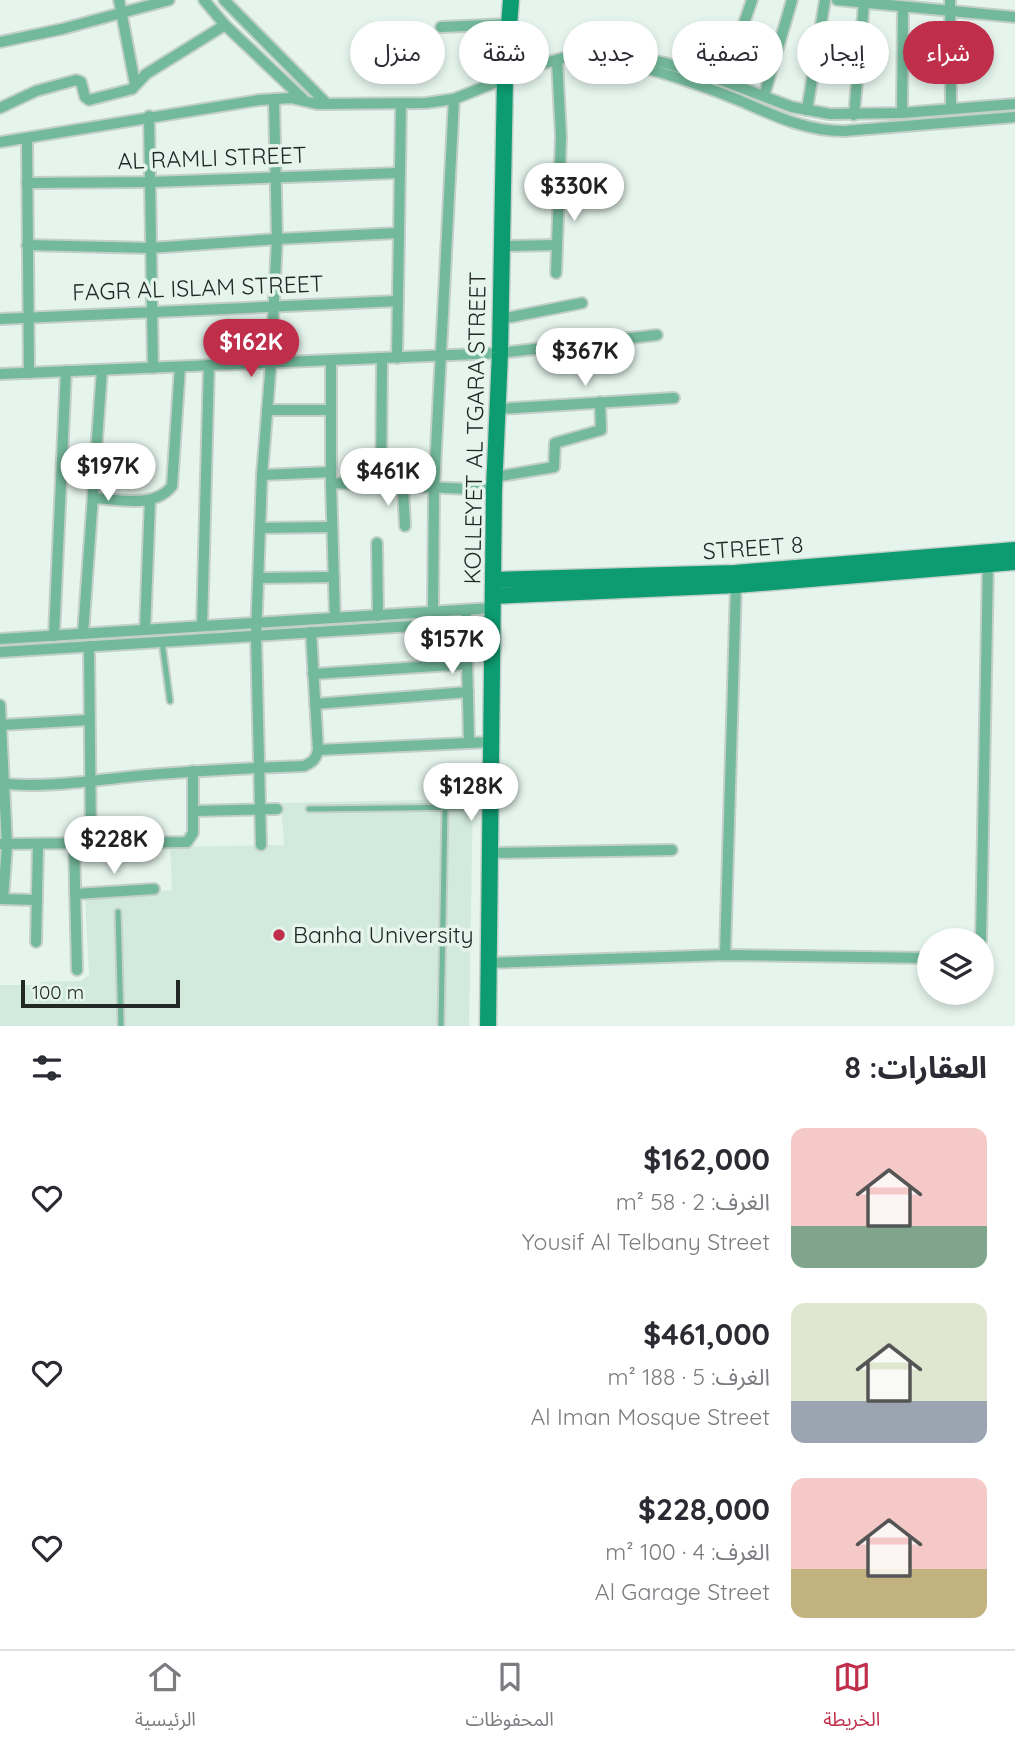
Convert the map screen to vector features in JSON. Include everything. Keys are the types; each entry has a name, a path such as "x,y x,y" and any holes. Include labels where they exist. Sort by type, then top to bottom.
{"street":[{"path":"119,0 135,84"},
{"path":"0,42 62,29 169,0"},
{"path":"204,0 225,25 310,103 401,105 454,99 490,84"},
{"path":"224,0 327,104"},
{"name":"KOLLEYET AL TGARA STREET","path":"509,21 511,0"},
{"path":"745,21 752,0"},
{"path":"764,96 792,0"},
{"path":"807,110 825,0"},
{"path":"836,0 903,8 950,5 966,13 1015,17"},
{"path":"854,115 864,4"},
{"path":"950,5 951,109"},
{"path":"902,113 903,8"},
{"path":"0,108 36,91 76,80 81,82 85,97 92,101 129,90 146,74 225,25"},
{"path":"549,63 586,52 626,54 672,64"},
{"path":"560,59 624,64 657,71 783,120 818,130 844,131 1015,117"},
{"path":"556,273 561,136 560,59"},
{"path":"290,86 298,83 299,75"},
{"name":"KOLLEYET AL TGARA STREET","path":"488,1026 492,601 505,84"},
{"path":"732,84 807,110 854,115 1015,104"},
{"path":"0,142 149,116 274,99 303,99"},
{"path":"261,845 256,636 262,475 277,239 274,99"},
{"path":"433,612 434,488 443,356 454,99"},
{"path":"397,358 401,105"},
{"path":"149,116 153,368"},
{"path":"27,139 29,373"},
{"name":"AL RAMLI STREET","path":"27,183 151,182 398,173"},
{"path":"27,244 150,248 397,233"},
{"path":"502,246 557,245"},
{"name":"FAGR AL ISLAM STREET","path":"0,319 398,301"},
{"path":"501,319 582,303"},
{"path":"0,374 500,353 657,335"},
{"path":"381,485 382,358"},
{"path":"331,360 335,618"},
{"path":"202,626 209,365"},
{"path":"93,498 150,500 162,496 173,486 180,367"},
{"path":"83,634 102,370"},
{"path":"54,636 66,371"},
{"path":"498,409 674,398"},
{"path":"262,475 331,478 402,488 495,483 554,467 555,443 601,430 600,402"},
{"path":"267,410 331,410"},
{"path":"402,488 405,526"},
{"path":"145,630 150,500"},
{"path":"261,528 332,527"},
{"path":"377,543 378,615"},
{"name":"STREET 8","path":"492,601 736,584 791,574 1015,550"},
{"name":"STREET 8","path":"492,601 721,574 791,574 1015,562"},
{"path":"981,928 988,564"},
{"path":"259,578 334,577"},
{"path":"725,955 736,584"},
{"path":"0,639 466,610 492,601"},
{"path":"0,652 466,623 492,601"},
{"path":"466,610 469,742"},
{"path":"2,783 304,766 316,758 318,750 311,632"},
{"path":"89,646 92,844"},
{"path":"313,674 467,664"},
{"path":"315,704 468,692"},
{"path":"0,705 4,845 1,899 37,900"},
{"path":"1,725 89,720"},
{"path":"318,750 490,741"},
{"path":"4,845 181,844 191,838 193,833 193,771"},
{"path":"194,811 277,809"},
{"path":"74,843 77,971"},
{"path":"36,942 38,846"},
{"path":"489,853 672,850"},
{"path":"75,894 154,889"},
{"path":"488,963 725,955 917,958"}],"lane":[{"path":"162,642 170,701"},
{"path":"309,809 473,807"},
{"path":"441,1026 445,808"},
{"path":"118,912 121,1026"}],"shaded area":[{"name":"Banha University","path":"473,799 469,1026 0,1026 0,985 81,981 89,975 85,896 172,890 170,847 284,845 281,803"}],"place":[{"name":"Banha University","path":"279,935"}]}
